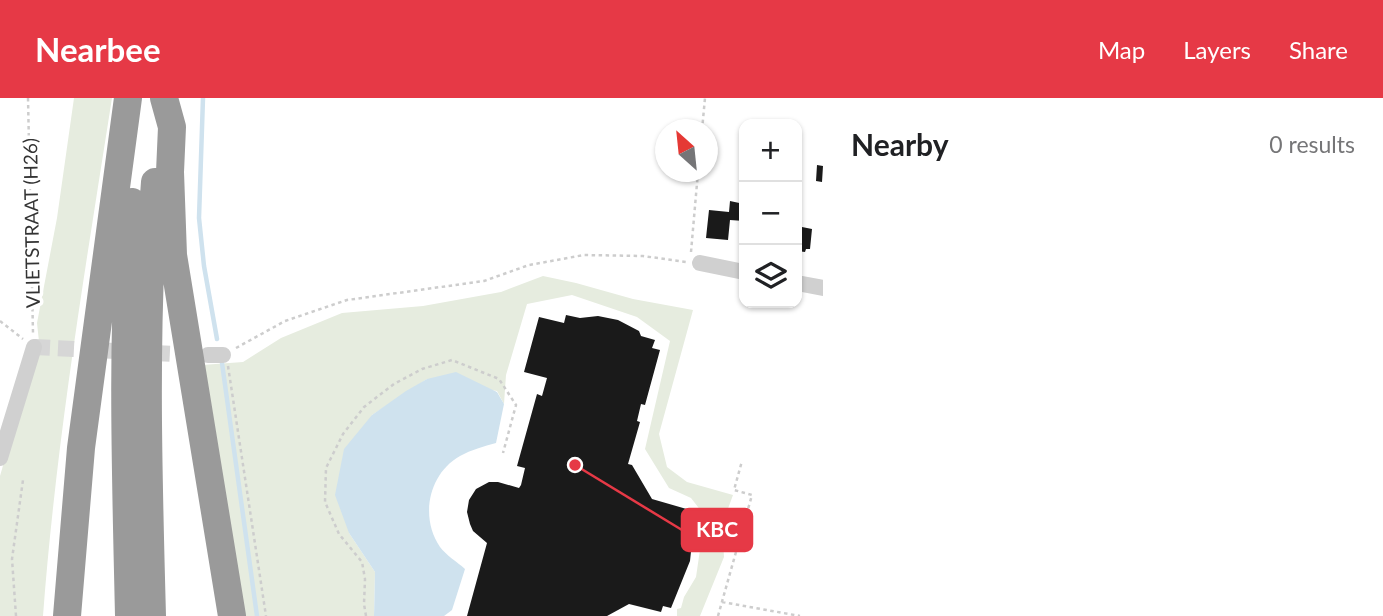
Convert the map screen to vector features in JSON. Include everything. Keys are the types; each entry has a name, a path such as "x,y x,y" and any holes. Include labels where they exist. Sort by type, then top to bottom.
{"highway":[{"path":"67,616 81,448 128,98"},
{"path":"129,616 125,443 128,261 141,98"},
{"path":"152,616 148,444 150,247 162,98"},
{"path":"162,98 172,127 170,172 173,255 232,616"}],"street":[{"path":"695,263 739,271"},
{"path":"802,284 823,288"},
{"path":"0,458 34,347"}],"path":[{"name":"VLIETSTRAAT (H26)","path":"28,98 34,347"},
{"path":"703,119 705,98"},
{"path":"266,616 228,363 215,355 285,321 347,300 484,281 529,265 584,256 643,256 695,263 698,182"},
{"path":"0,321 34,347"},
{"path":"366,616 362,562 339,534 325,502 326,468 343,434 364,407 394,384 422,369 452,360 499,379 516,405 503,453"},
{"path":"718,616 752,495 734,490 743,461"},
{"path":"16,616 12,559 23,480"},
{"path":"748,510 753,512"},
{"path":"739,542 745,544"},
{"path":"730,572 737,574"},
{"path":"722,602 800,616"}],"shaded area":[{"path":"74,98 112,98 63,421 43,616 0,616 0,476 34,358 40,351 37,323 57,218"},
{"path":"543,276 633,299 693,310 659,434 667,467 687,482 733,495 722,525 724,557 700,616 677,616 677,609 681,608 696,577 705,516 691,498 669,488 645,449 670,341 637,317 572,295 527,304 506,375 504,404 497,391 427,379 372,415 349,533 375,572 374,616 245,616 202,365 243,362 281,338 342,313 423,306 501,292"}],"water":[{"path":"456,372 497,392 504,404 496,443 460,456 449,464 434,485 430,497 430,523 434,536 442,550 465,569 452,610 444,616 374,616 375,572 349,533 335,495 344,449 372,415 406,391 427,379"}],"building":[{"path":"817,165 823,166 822,182 816,181"},
{"path":"730,201 739,203 739,221 730,220 728,240 706,238 709,210 729,212"},
{"path":"802,227 812,229 810,249 802,252"},
{"path":"566,315 618,320 639,331 641,336 655,340 652,348 660,350 645,405 641,404 637,421 640,422 628,464 632,465 652,499 690,510 688,517 697,519 690,541 690,561 671,608 663,606 661,612 629,604 607,616 467,616 487,543 473,531 470,524 467,512 469,500 476,489 489,482 519,488 521,485 525,468 517,466 537,394 542,396 547,378 524,372 539,317 564,323"}],"waterway":[{"path":"203,98 199,218 204,266 217,339"},
{"path":"222,363 257,616"}],"tunnel":[{"path":"34,347 195,355"}],"place":[{"name":"KBC","path":"575,465"}]}
